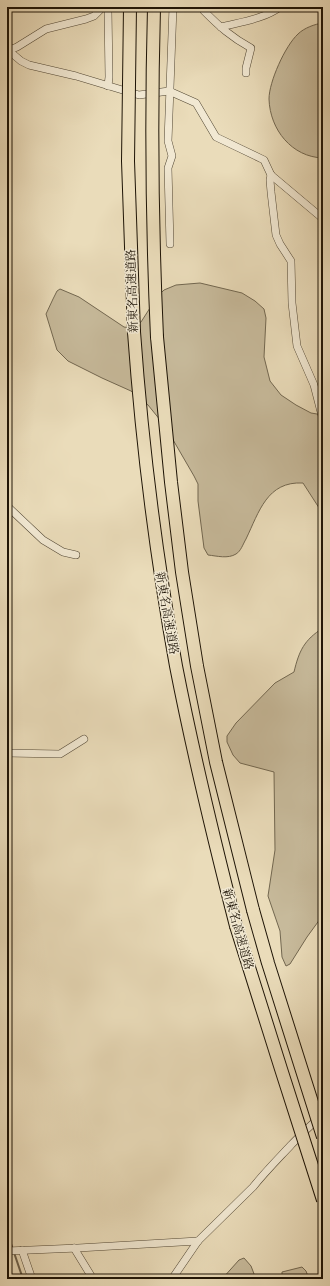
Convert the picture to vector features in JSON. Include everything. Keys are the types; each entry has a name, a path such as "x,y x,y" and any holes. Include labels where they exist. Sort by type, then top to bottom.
{"highway":[{"name":"新東名高速道路","path":"130,7 128,169 134,332 137,382 160,572 175,658 199,775 236,926 280,1069 323,1200"},
{"name":"新東名高速道路","path":"154,7 151,162 153,265 157,337 171,482 182,572 197,666 216,762 270,971 323,1137"}],"street":[{"path":"7,49 17,47 46,29 94,16 104,7 108,10 108,86"},
{"path":"170,244 168,168 172,156 168,141 173,7"},
{"path":"203,7 204,11 237,41 251,48 246,73"},
{"path":"221,27 264,16 274,12 280,7"},
{"path":"7,49 21,61 30,65 76,76 139,95 169,92 196,103 216,137 264,160 271,175 321,217 323,221"},
{"path":"271,175 270,180 276,235 291,261 292,303 297,346 314,385 323,420"},
{"path":"7,506 43,540 63,552 76,555"},
{"path":"7,753 60,754 84,738"},
{"path":"172,1279 198,1241 253,1187 312,1123 323,1115"},
{"path":"7,1251 198,1241"},
{"path":"74,1248 93,1279"},
{"path":"22,1250 32,1279"}],"shaded area":[{"path":"323,23 323,158 302,153 285,140 278,131 274,121 270,110 269,99 275,74 288,47 300,32 313,25"},
{"path":"200,283 242,293 264,309 266,318 264,357 270,381 281,395 296,405 311,413 323,415 323,514 303,483 281,487 266,500 260,509 239,551 233,556 226,557 208,555 204,548 198,501 198,484 165,426 148,405 131,391 68,361 57,350 46,314 57,291 60,289 79,297 124,327 131,328 141,322 157,297 164,290 176,285"},
{"path":"323,628 323,915 290,964 286,966 282,957 280,931 268,896 275,850 274,772 240,763 233,755 227,742 227,736 236,723 275,683 294,672 303,647 311,637"},
{"path":"244,1258 251,1266 256,1279 222,1279 239,1260"},
{"path":"302,1267 306,1271 309,1279 282,1279 282,1272"}],"waterway":[{"path":"7,1232 23,1279"}]}
